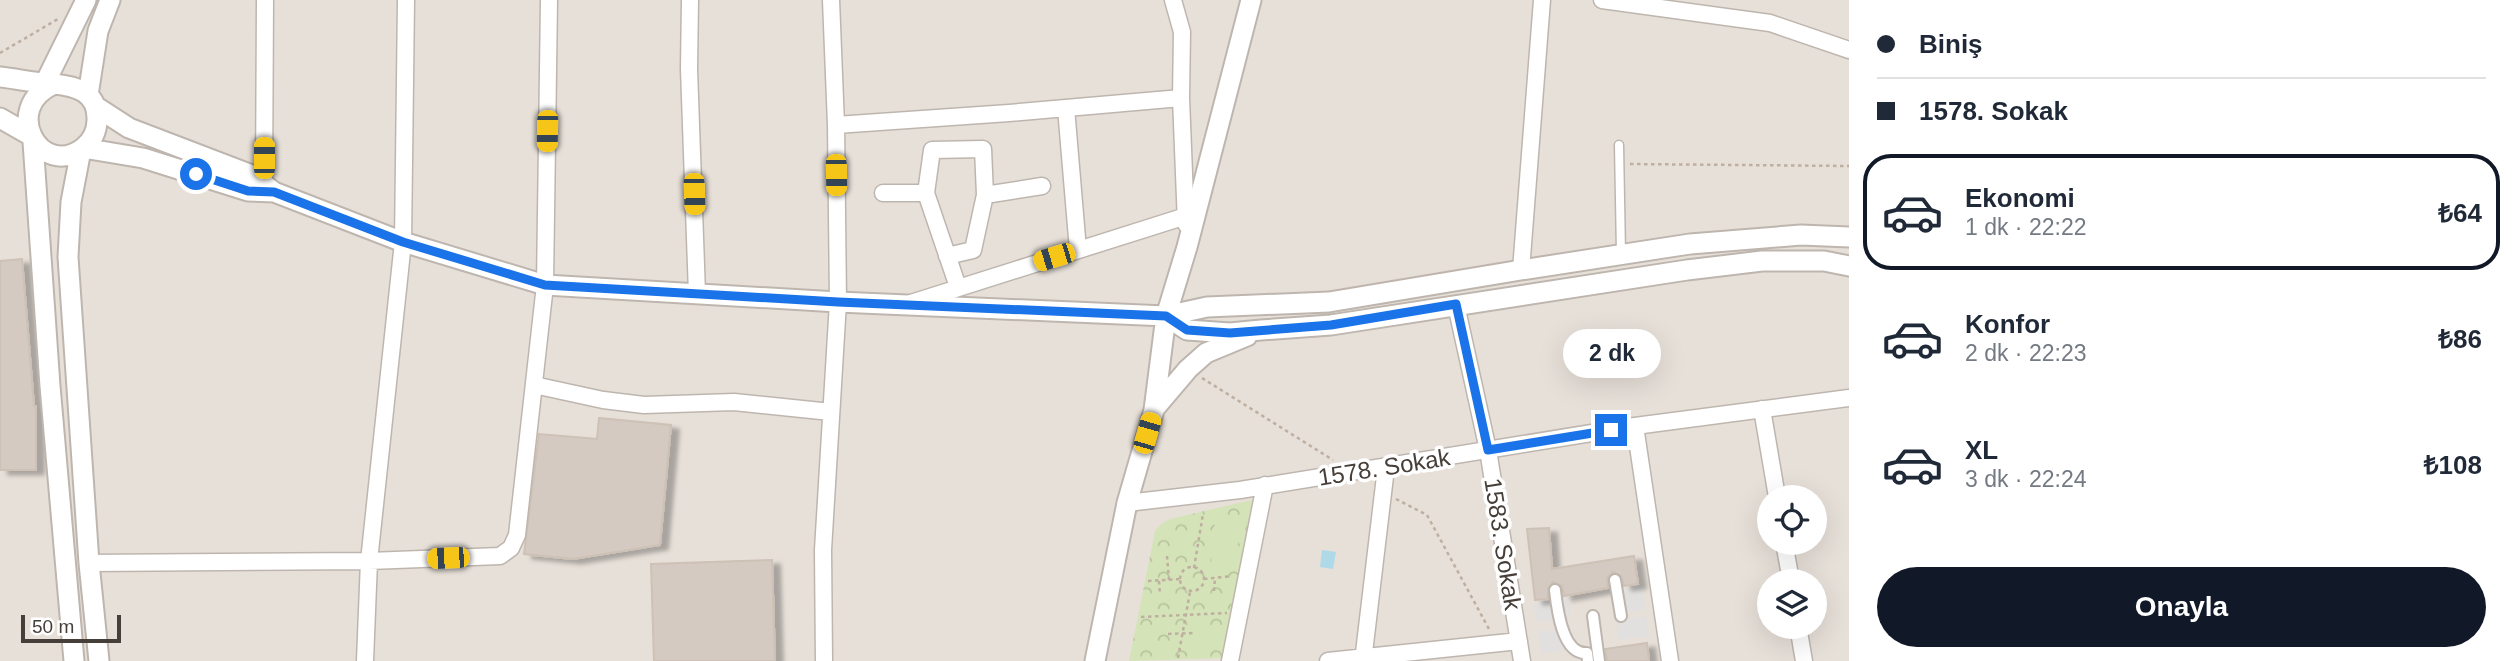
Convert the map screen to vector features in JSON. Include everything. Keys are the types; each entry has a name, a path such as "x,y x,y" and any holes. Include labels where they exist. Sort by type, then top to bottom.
{"street":[{"path":"0,118 31,138 46,153 57,156 70,155 90,142 96,130 97,118 91,101 91,63 98,31 110,0"},
{"path":"265,0 269,188"},
{"path":"365,661 369,561 403,242 406,0"},
{"path":"89,563 369,561 500,556 511,548 517,535 545,285 549,0"},
{"path":"690,0 689,69 697,294"},
{"path":"824,661 822,550 838,302 836,125 831,0"},
{"path":"1173,0 1182,32 1181,98 1187,247"},
{"path":"1095,661 1127,503 1154,410 1166,316 1187,247 1251,0"},
{"path":"1521,270 1542,0"},
{"path":"1602,0 1690,6 1770,23 1849,50"},
{"path":"74,661 31,138 25,116 33,96 47,85 86,2"},
{"path":"0,77 47,85 66,84 78,88 91,101 129,128 252,174 269,188 403,242 545,285 838,302 1166,316 1207,307 1329,303 1690,244 1779,236 1849,237"},
{"path":"836,125 1181,98"},
{"path":"1066,108 1078,250"},
{"path":"82,149 143,158 248,191 269,188"},
{"path":"82,149 71,202 68,257 89,563 99,661"},
{"path":"947,256 973,250 985,195 984,149 932,150 926,193 947,256 958,287"},
{"path":"985,195 1042,186"},
{"path":"883,193 926,193"},
{"path":"905,305 1186,216"},
{"path":"1166,316 1187,330 1230,333 1331,325 1456,304 1762,261 1824,261 1849,266"},
{"name":"1583. Sokak","path":"1456,304 1488,450 1522,661"},
{"path":"1154,410 1188,369 1206,354 1261,330"},
{"path":"534,385 603,400 644,405 734,402 831,412"},
{"name":"1578. Sokak","path":"1127,503 1387,468 1636,426 1849,398"},
{"path":"1762,409 1775,485"},
{"path":"1636,426 1670,661"},
{"path":"1363,659 1387,468"},
{"path":"1230,661 1265,485"},
{"path":"1615,579 1621,616"},
{"path":"1555,590 1560,624 1573,648 1581,654 1587,653 1588,661"},
{"path":"1593,616 1599,661"},
{"path":"1800,639 1804,661"},
{"path":"1328,661 1518,641"}],"lane":[{"path":"1619,145 1621,254"}],"path":[{"path":"0,53 86,2"},
{"path":"1619,164 1849,166"},
{"path":"1188,369 1353,472"},
{"path":"1383,493 1427,515 1497,643"},
{"path":"1194,568 1203,514"},
{"path":"1167,556 1169,580"},
{"path":"1194,568 1202,571 1204,579 1197,590 1191,591 1185,589 1181,579 1185,570 1194,568"},
{"path":"1204,579 1237,576"},
{"path":"1214,591 1215,578"},
{"path":"1148,581 1181,579"},
{"path":"1158,580 1160,594"},
{"path":"1178,657 1191,591"},
{"path":"1141,617 1230,613"},
{"path":"1168,634 1193,634"}],"shaded area":[{"path":"0,0 1849,0 1849,661 0,661"},
{"path":"1642,586 1646,609 1614,614 1610,591"},
{"path":"1568,597 1571,617 1536,622 1533,602"},
{"path":"1646,616 1649,636 1618,640 1616,620"},
{"path":"1571,627 1574,649 1541,654 1538,632"}],"green space":[{"path":"1252,500 1225,658 1129,661 1155,531 1170,519"},
{"path":"1215,521 1240,524 1236,567 1211,564"},
{"path":"1193,626 1210,627 1209,642 1193,641"}],"water":[{"path":"1322,550 1336,552 1333,569 1320,567"}],"building":[{"path":"22,259 36,406 36,470 0,470 0,261"},
{"path":"599,418 671,425 660,545 573,559 524,554 539,434 597,439"},
{"path":"1549,528 1552,569 1634,556 1638,584 1624,586 1621,576 1613,572 1607,578 1608,588 1564,596 1562,586 1553,582 1548,588 1548,599 1535,600 1527,529"},
{"path":"772,560 775,661 654,661 651,564"},
{"path":"1647,643 1649,661 1607,661 1605,649"}],"route":[{"path":"196,174 248,191 274,192 403,242 545,285 838,302 1166,316 1187,330 1230,333 1331,325 1456,304 1488,450 1611,430"}]}
